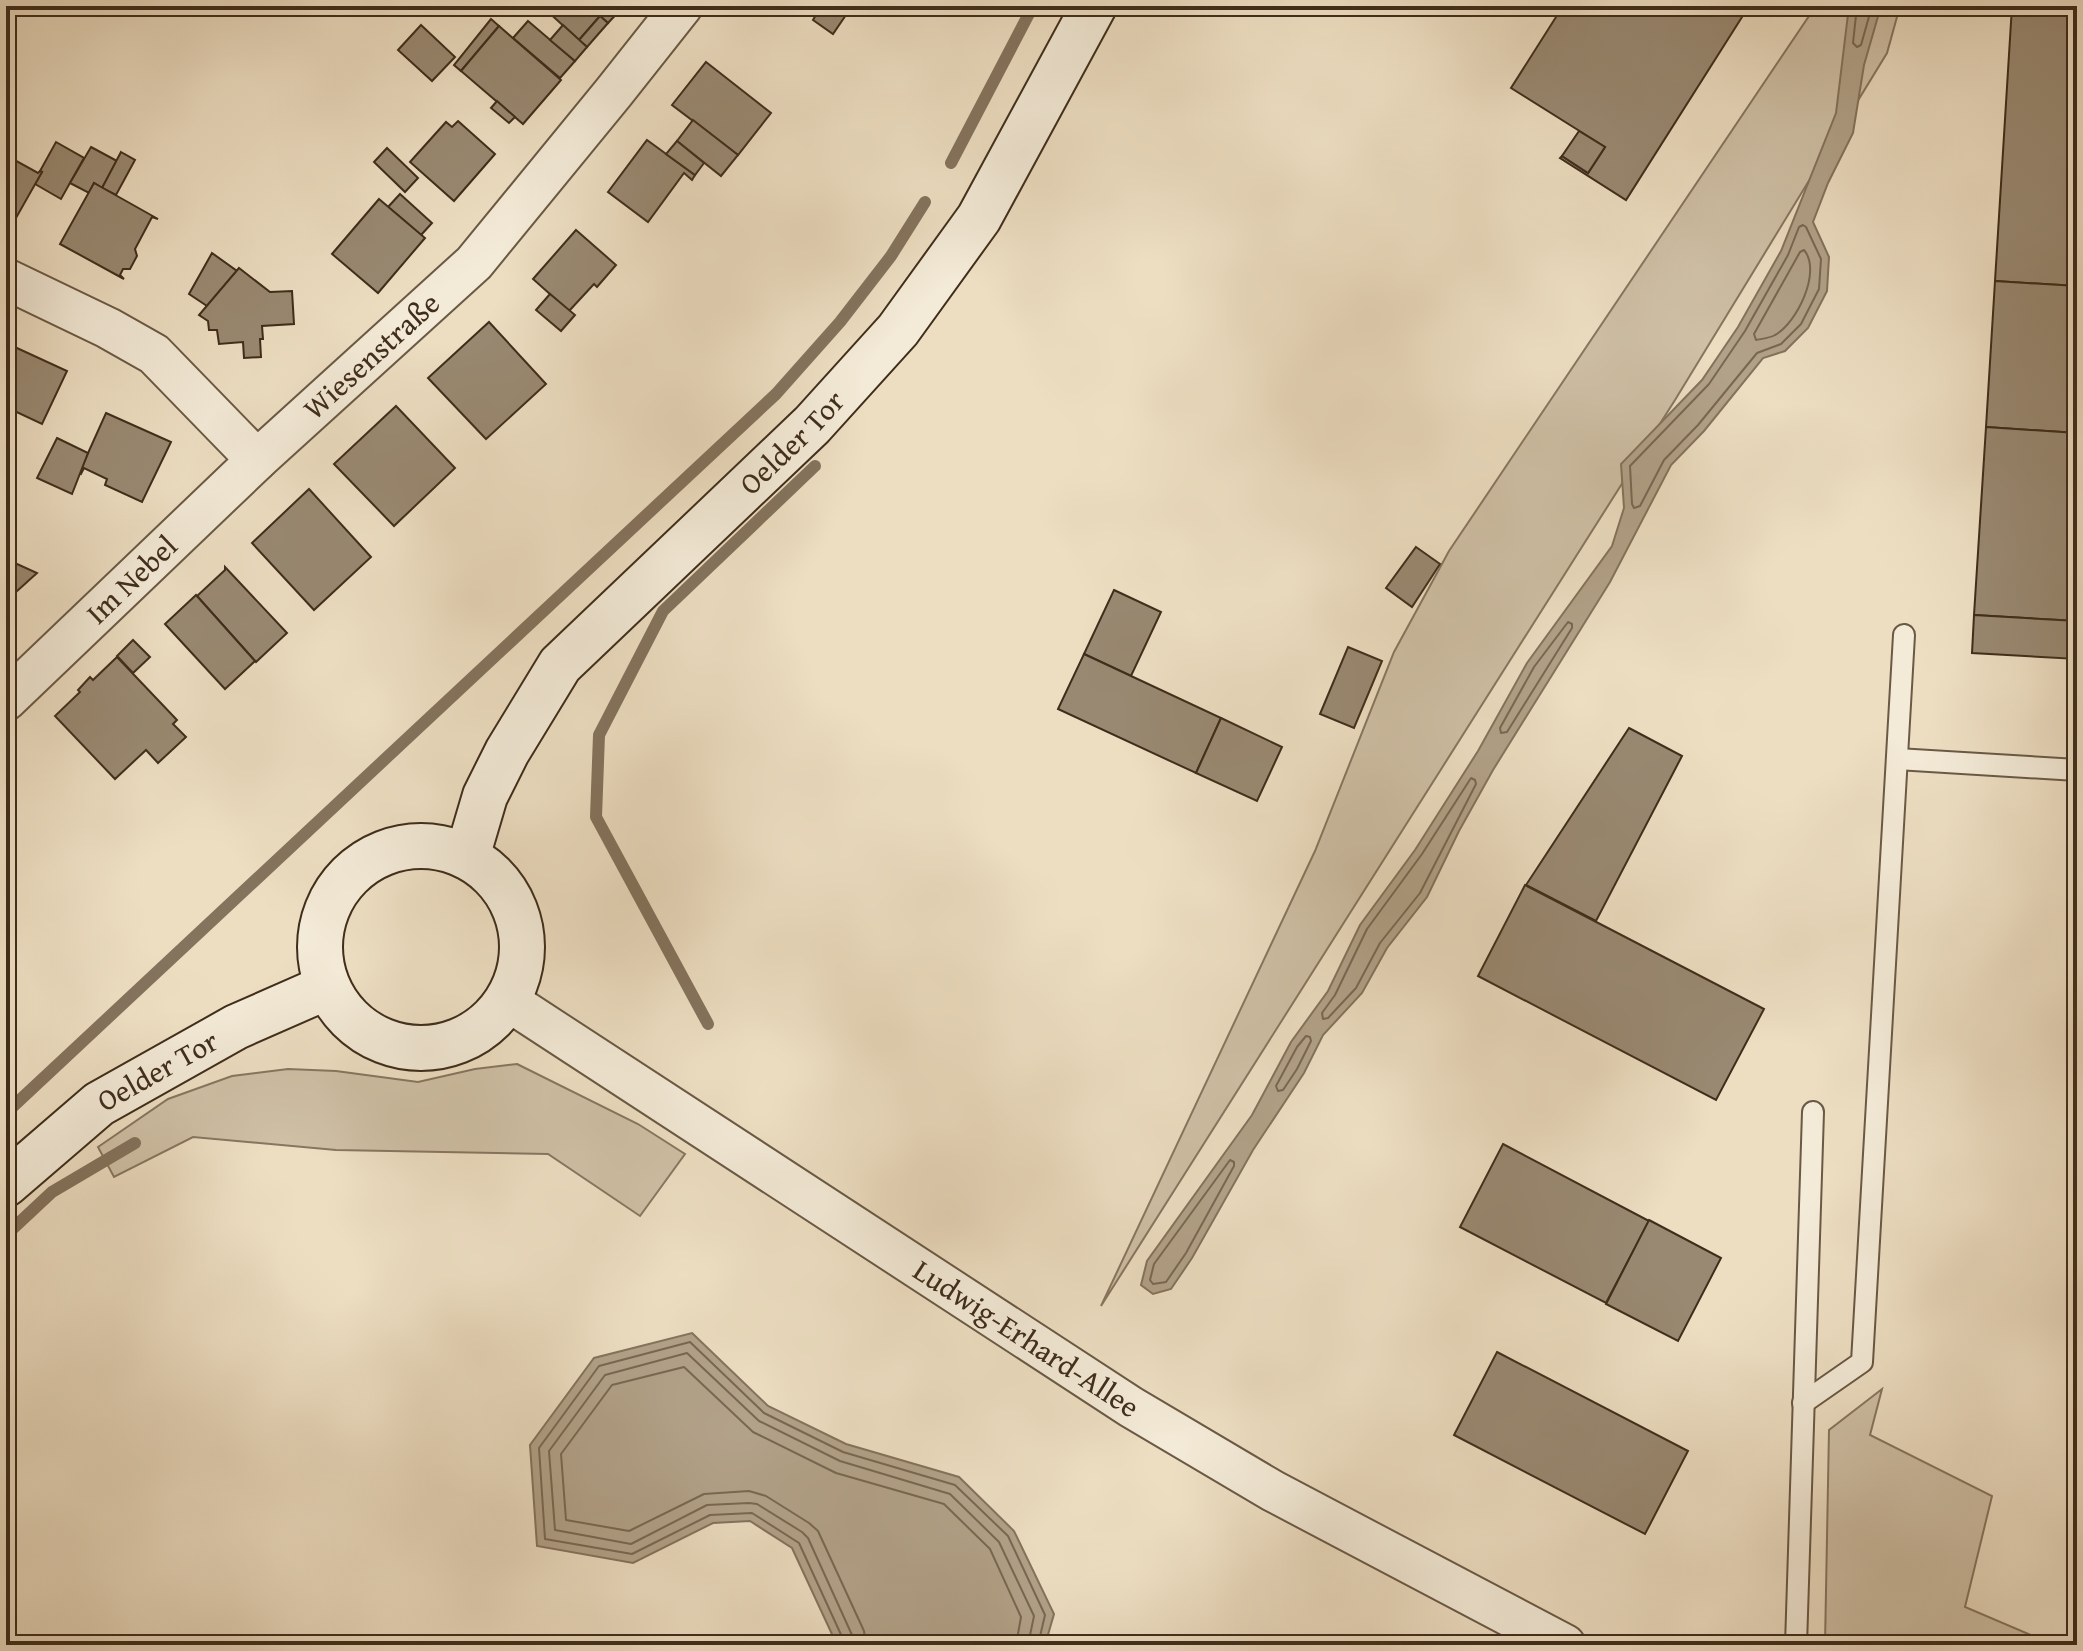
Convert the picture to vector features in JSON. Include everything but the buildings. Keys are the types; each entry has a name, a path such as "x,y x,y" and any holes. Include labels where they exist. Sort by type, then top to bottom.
{"main road":[{"name":"Oelder Tor","path":"467,857 485,796 507,752 560,665 812,425 898,330 979,218 1094,6"},
{"path":"433,846 467,857 489,872 507,894 518,919 522,947 518,975 507,1000 476,1032 435,1048 391,1045 352,1023 327,987 318,952 323,917 339,886 365,862 398,848 433,846"},
{"name":"Oelder Tor","path":"6,1184 99,1104 236,1027 327,987"}],"street":[{"name":"Wiesenstraße","path":"257,460 474,263 682,6"},
{"path":"6,279 154,354 257,460"},
{"name":"Im Nebel","path":"6,700 257,460"},
{"name":"Ludwig-Erhard-Allee","path":"507,1000 1131,1407 1273,1491 1565,1645"}],"lane":[{"path":"1803,1403 1862,1362 1904,635"},
{"path":"1897,759 2077,770"},
{"path":"1796,1645 1813,1112"}],"shaded area":[{"path":"1813,6 1900,6 1887,53 1675,400 1101,1306 1315,851 1394,652 1449,551"},
{"path":"517,1064 638,1124 685,1154 640,1216 548,1154 336,1150 193,1137 114,1177 98,1147 168,1099 232,1076 288,1069 336,1071 418,1082 475,1069"},
{"path":"1882,1389 1870,1435 1992,1496 1965,1607 2054,1645 1825,1645 1829,1430"}],"water":[{"path":"1849,6 1881,6 1864,65 1853,133 1813,222 1829,257 1827,291 1808,328 1785,351 1763,358 1704,431 1671,465 1610,582 1493,770 1427,897 1387,948 1362,993 1323,1035 1304,1073 1253,1150 1171,1289 1153,1294 1141,1285 1147,1261 1252,1115 1291,1042 1328,991 1360,925 1415,850 1478,751 1527,663 1612,546 1624,508 1621,464 1702,380 1738,327 1781,251 1836,113"},
{"path":"692,1333 768,1406 846,1444 959,1477 1014,1531 1054,1614 1045,1645 837,1645 792,1548 750,1521 713,1523 633,1563 537,1546 530,1445 594,1358"}],"waterway":[{"path":"951,163 1033,6"},
{"path":"6,1113 776,394 840,322 891,256 925,202"},
{"path":"708,1024 596,817 599,735 663,611 815,466"},
{"path":"6,1235 52,1192 135,1143"}]}
